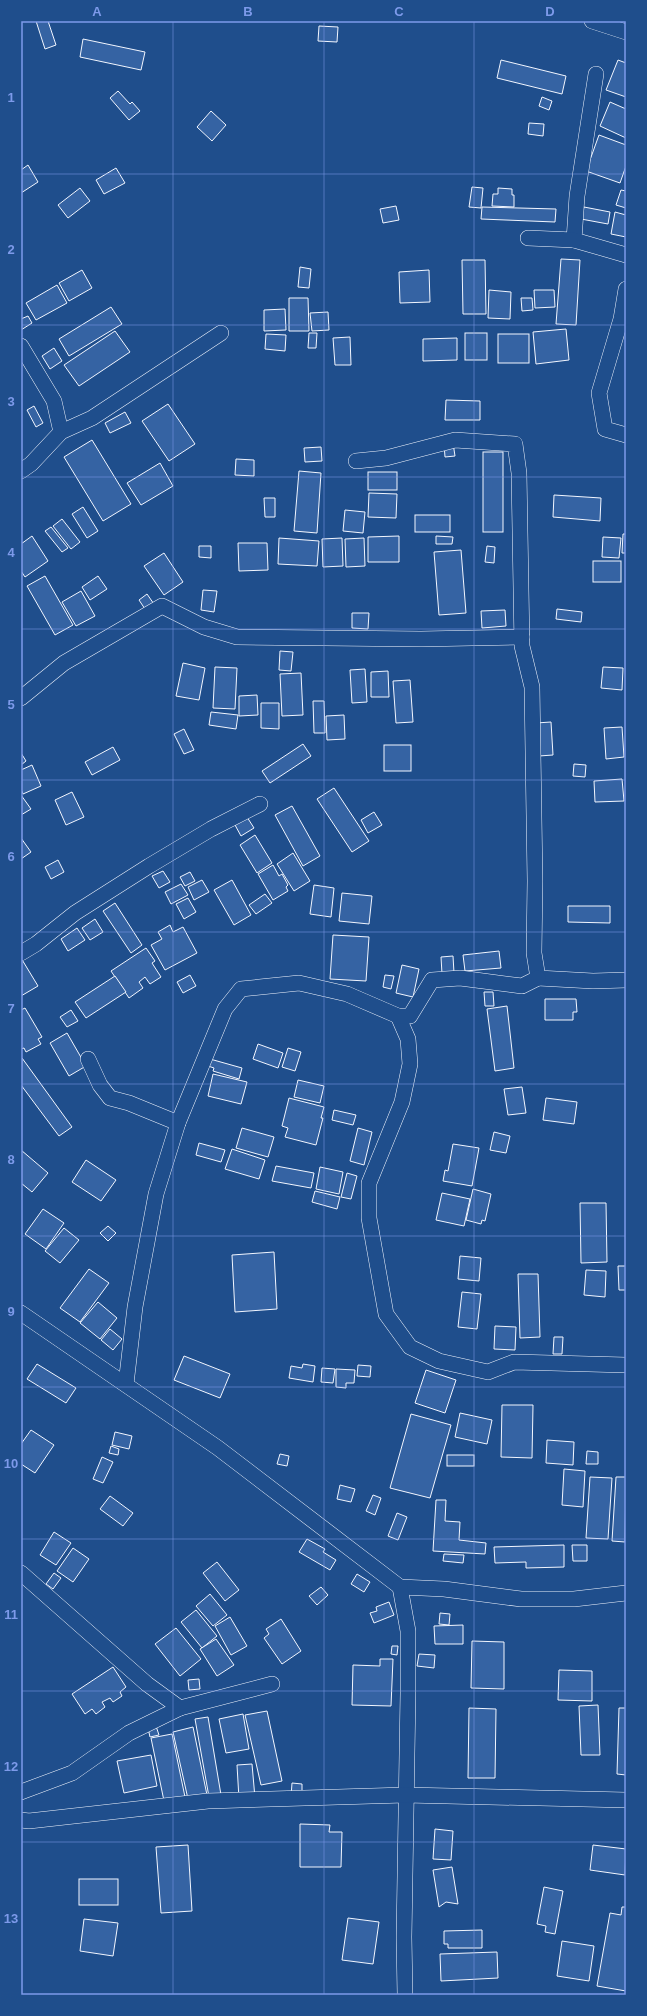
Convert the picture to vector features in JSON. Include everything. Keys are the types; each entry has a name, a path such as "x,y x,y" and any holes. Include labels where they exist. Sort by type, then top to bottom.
{"street":[{"path":"592,21 626,32"},
{"path":"574,240 577,196 596,74"},
{"path":"528,238 574,240 626,255"},
{"path":"626,289 621,320 600,393 605,429 626,435"},
{"path":"21,471 31,464 61,432 92,418 221,333"},
{"path":"21,346 54,401 61,432"},
{"path":"356,461 386,458 455,440 515,444 519,473 522,636 532,687 535,882 534,953 538,978"},
{"path":"21,698 64,663 162,606 204,627 237,637 421,639 522,636"},
{"path":"21,953 36,944 75,913 149,866 212,829 260,804"},
{"path":"126,1384 134,1307 156,1194 178,1123 225,1009 241,989 299,983 348,994 398,1016 410,1016 432,980 460,978 522,986 538,978 593,981 626,980"},
{"path":"398,1016 408,1039 410,1064 402,1102 369,1183 369,1218 386,1314 410,1347 439,1361 488,1372 514,1362 626,1365"},
{"path":"88,1059 100,1085 110,1098 129,1102 178,1123"},
{"path":"21,1313 218,1448 400,1587 444,1588 521,1599 574,1599 626,1593"},
{"path":"21,1573 147,1684 180,1708"},
{"path":"400,1587 408,1631 405,1795 405,1995"},
{"path":"21,1792 72,1773 129,1733 180,1708 272,1684"},
{"path":"21,1820 29,1822 208,1801 405,1795 626,1800"}],"building":[{"path":"36,21 48,21 56,45 45,49"},
{"path":"319,26 338,27 337,42 318,41"},
{"path":"83,39 145,52 141,70 80,57"},
{"path":"501,60 566,76 562,94 497,78"},
{"path":"618,60 626,63 626,97 606,90"},
{"path":"118,91 130,104 132,102 140,111 129,120 110,98"},
{"path":"542,97 552,101 549,110 539,106"},
{"path":"610,102 626,109 626,138 600,126"},
{"path":"211,111 226,125 212,141 197,127"},
{"path":"529,123 544,124 543,136 528,134"},
{"path":"599,135 626,145 626,166 620,183 586,171"},
{"path":"28,165 38,182 21,193 21,170"},
{"path":"116,168 125,183 104,194 96,180"},
{"path":"472,187 483,188 481,208 469,207"},
{"path":"80,188 90,201 68,218 58,205"},
{"path":"498,188 512,189 512,195 514,195 514,207 492,206 493,194 498,194"},
{"path":"621,190 626,191 626,208 616,205"},
{"path":"396,206 399,220 383,223 380,209"},
{"path":"482,207 556,209 555,222 481,219"},
{"path":"584,207 610,212 608,224 581,219"},
{"path":"615,212 626,215 626,237 611,234"},
{"path":"561,259 580,260 576,325 556,324"},
{"path":"462,260 485,260 486,314 463,314"},
{"path":"300,267 311,269 309,288 298,287"},
{"path":"82,270 92,288 69,301 59,283"},
{"path":"429,270 430,302 400,303 399,272"},
{"path":"57,285 67,303 36,320 26,303"},
{"path":"489,290 511,292 510,319 488,318"},
{"path":"534,290 554,290 555,307 535,308"},
{"path":"289,298 308,298 309,331 289,331"},
{"path":"521,298 532,298 533,310 522,311"},
{"path":"111,307 122,324 69,356 59,339"},
{"path":"285,309 286,330 264,331 264,310"},
{"path":"328,312 329,330 312,331 310,313"},
{"path":"28,316 32,323 21,330 21,319"},
{"path":"566,329 569,360 536,364 533,332"},
{"path":"115,331 130,352 79,386 64,365"},
{"path":"309,333 317,333 316,348 308,348"},
{"path":"465,333 487,333 487,360 465,360"},
{"path":"266,334 286,335 285,351 265,349"},
{"path":"498,334 529,334 529,363 498,363"},
{"path":"350,337 351,365 335,365 333,338"},
{"path":"457,338 457,360 423,361 423,339"},
{"path":"54,348 62,361 50,369 42,356"},
{"path":"446,400 480,401 480,420 445,420"},
{"path":"168,404 195,444 169,461 142,421"},
{"path":"34,406 43,423 36,427 27,410"},
{"path":"125,412 131,423 110,433 105,423"},
{"path":"92,440 131,504 103,521 64,457"},
{"path":"453,443 455,456 445,457 444,444"},
{"path":"321,447 322,461 305,462 304,448"},
{"path":"483,452 503,452 503,532 483,532"},
{"path":"236,459 254,460 254,476 235,475"},
{"path":"160,463 173,486 141,505 127,483"},
{"path":"299,471 321,473 317,533 294,531"},
{"path":"368,472 397,472 397,490 368,490"},
{"path":"369,493 397,494 396,518 368,517"},
{"path":"554,495 601,498 600,521 553,517"},
{"path":"264,498 275,498 275,517 265,517"},
{"path":"83,507 98,531 87,538 72,514"},
{"path":"345,510 365,512 363,533 343,531"},
{"path":"415,515 450,515 450,532 415,532"},
{"path":"62,519 80,542 71,549 53,526"},
{"path":"51,527 68,548 62,552 45,531"},
{"path":"623,534 626,534 626,553 622,553"},
{"path":"32,536 48,561 25,577 21,571 21,544"},
{"path":"399,536 399,562 368,562 368,537"},
{"path":"436,536 453,537 452,544 436,544"},
{"path":"603,537 621,538 619,558 602,557"},
{"path":"279,538 319,541 317,566 278,564"},
{"path":"342,538 343,566 323,567 322,539"},
{"path":"364,538 365,566 346,567 345,539"},
{"path":"238,543 267,543 268,570 239,571"},
{"path":"199,546 211,546 211,558 199,557"},
{"path":"487,546 495,547 494,563 485,562"},
{"path":"461,550 466,613 439,615 434,552"},
{"path":"164,553 183,582 164,595 144,566"},
{"path":"593,561 621,561 621,582 593,582"},
{"path":"45,576 73,625 55,635 27,586"},
{"path":"98,576 107,589 90,600 82,587"},
{"path":"203,590 217,591 214,612 201,610"},
{"path":"81,591 95,616 76,626 62,602"},
{"path":"147,594 156,607 147,612 139,600"},
{"path":"557,609 582,612 581,622 556,619"},
{"path":"505,610 506,626 482,628 481,611"},
{"path":"352,613 369,613 368,629 352,628"},
{"path":"280,651 293,652 291,671 279,670"},
{"path":"183,663 205,668 199,700 176,696"},
{"path":"215,667 237,668 235,709 213,708"},
{"path":"603,667 623,668 622,690 601,688"},
{"path":"365,669 367,702 352,703 350,670"},
{"path":"388,671 389,697 371,697 371,672"},
{"path":"301,673 303,715 282,716 280,674"},
{"path":"410,680 413,722 396,723 393,681"},
{"path":"257,695 258,715 239,716 239,696"},
{"path":"313,701 324,701 325,733 314,733"},
{"path":"261,703 279,703 279,729 261,728"},
{"path":"211,712 238,715 236,729 209,725"},
{"path":"344,715 345,739 327,740 326,716"},
{"path":"551,722 553,755 539,756 536,723"},
{"path":"622,727 624,757 606,759 604,728"},
{"path":"184,729 194,750 184,754 174,734"},
{"path":"303,744 311,756 270,783 262,771"},
{"path":"384,745 411,745 411,771 384,771"},
{"path":"113,747 120,760 92,775 85,762"},
{"path":"21,753 26,761 21,765"},
{"path":"574,764 586,765 585,777 573,776"},
{"path":"32,765 41,786 23,794 21,789 21,770"},
{"path":"622,779 624,801 595,802 594,781"},
{"path":"334,788 369,841 352,852 317,799"},
{"path":"72,792 84,817 66,825 55,800"},
{"path":"21,795 31,809 21,815"},
{"path":"292,806 320,856 303,866 275,815"},
{"path":"374,812 382,825 368,833 361,820"},
{"path":"247,817 254,828 241,836 235,825"},
{"path":"255,835 272,863 257,873 240,845"},
{"path":"21,838 31,852 21,859"},
{"path":"293,853 310,881 294,891 277,864"},
{"path":"58,860 64,872 51,879 45,867"},
{"path":"273,865 279,876 282,874 288,885 286,887 288,891 273,900 258,874"},
{"path":"163,871 170,882 159,888 152,876"},
{"path":"190,872 195,881 185,886 180,877"},
{"path":"202,880 209,892 194,900 188,887"},
{"path":"232,880 251,915 234,925 214,890"},
{"path":"181,884 188,895 171,904 165,892"},
{"path":"314,885 334,888 331,917 310,914"},
{"path":"342,893 372,896 369,924 339,921"},
{"path":"265,894 272,903 256,914 249,905"},
{"path":"188,898 196,912 184,919 176,904"},
{"path":"115,903 142,945 131,953 103,911"},
{"path":"568,906 610,906 610,923 568,922"},
{"path":"95,919 103,932 90,940 82,928"},
{"path":"170,925 173,932 183,927 197,953 165,970 151,945 162,939 158,932"},
{"path":"77,928 85,940 68,951 61,939"},
{"path":"333,935 369,937 366,981 330,979"},
{"path":"146,948 155,961 152,963 161,977 150,984 145,977 139,982 143,988 129,998 111,971"},
{"path":"499,951 501,968 465,971 463,955"},
{"path":"453,956 454,973 442,974 441,957"},
{"path":"21,958 38,986 21,996"},
{"path":"402,965 419,969 413,997 396,993"},
{"path":"190,975 196,986 183,993 177,982"},
{"path":"385,975 394,976 391,989 383,987"},
{"path":"115,976 126,992 86,1018 75,1002"},
{"path":"484,992 493,992 494,1006 485,1006"},
{"path":"545,999 576,999 577,1012 573,1012 573,1020 545,1020"},
{"path":"507,1006 514,1068 495,1071 487,1009"},
{"path":"25,1008 42,1037 38,1039 41,1044 26,1052 24,1048 21,1049 21,1010"},
{"path":"71,1010 78,1021 67,1027 60,1017"},
{"path":"67,1033 86,1066 69,1076 50,1043"},
{"path":"258,1044 283,1053 278,1068 253,1059"},
{"path":"288,1048 301,1052 295,1071 282,1067"},
{"path":"22,1058 72,1127 59,1136 21,1085"},
{"path":"210,1059 242,1068 239,1079 213,1071 214,1068 208,1066"},
{"path":"213,1074 247,1082 241,1104 208,1096"},
{"path":"298,1080 324,1086 320,1103 294,1097"},
{"path":"522,1087 526,1113 508,1115 504,1089"},
{"path":"289,1098 324,1107 321,1118 323,1118 316,1145 285,1137 288,1128 282,1126"},
{"path":"546,1098 577,1102 574,1124 543,1120"},
{"path":"334,1110 356,1115 353,1125 332,1120"},
{"path":"242,1128 274,1137 268,1157 236,1148"},
{"path":"358,1128 372,1132 364,1165 350,1161"},
{"path":"494,1132 510,1136 506,1153 490,1150"},
{"path":"199,1143 225,1150 221,1162 196,1155"},
{"path":"453,1144 479,1148 472,1186 443,1181 445,1170 448,1171"},
{"path":"232,1149 265,1160 259,1179 225,1169"},
{"path":"21,1150 48,1173 32,1192 21,1183"},
{"path":"86,1160 116,1180 101,1201 72,1182"},
{"path":"276,1166 314,1173 311,1188 272,1181"},
{"path":"320,1167 343,1172 339,1194 316,1189"},
{"path":"347,1173 357,1176 351,1199 341,1197"},
{"path":"473,1189 491,1194 485,1221 482,1220 481,1224 466,1220"},
{"path":"315,1191 340,1197 337,1209 312,1202"},
{"path":"442,1193 470,1199 464,1226 436,1220"},
{"path":"580,1203 606,1203 607,1262 581,1263"},
{"path":"43,1209 64,1223 46,1249 25,1234"},
{"path":"108,1226 116,1233 108,1241 100,1233"},
{"path":"64,1228 79,1240 60,1263 45,1251"},
{"path":"274,1252 277,1309 235,1312 232,1255"},
{"path":"460,1256 481,1258 479,1281 458,1279"},
{"path":"618,1266 626,1266 626,1290 619,1290"},
{"path":"89,1269 109,1283 80,1322 60,1308"},
{"path":"586,1270 606,1271 605,1297 584,1295"},
{"path":"518,1274 538,1274 540,1337 520,1338"},
{"path":"462,1292 481,1294 477,1329 458,1327"},
{"path":"98,1302 117,1318 100,1339 80,1323"},
{"path":"495,1326 516,1327 515,1350 494,1349"},
{"path":"110,1329 122,1339 113,1350 101,1340"},
{"path":"554,1337 563,1337 562,1354 553,1354"},
{"path":"184,1356 230,1374 220,1398 174,1380"},
{"path":"37,1364 76,1388 66,1403 27,1379"},
{"path":"303,1364 315,1366 313,1382 289,1378 291,1366 302,1368"},
{"path":"358,1365 371,1366 370,1377 357,1376"},
{"path":"322,1368 335,1369 333,1383 321,1382"},
{"path":"336,1369 355,1370 354,1383 346,1383 346,1388 336,1387"},
{"path":"426,1370 456,1380 445,1413 415,1403"},
{"path":"502,1405 533,1405 532,1458 501,1457"},
{"path":"460,1413 492,1420 487,1444 455,1437"},
{"path":"411,1414 451,1425 430,1498 390,1488"},
{"path":"31,1430 54,1445 35,1473 21,1464 21,1444"},
{"path":"115,1432 132,1436 129,1449 112,1445"},
{"path":"547,1440 574,1442 573,1465 546,1463"},
{"path":"111,1446 119,1449 118,1455 109,1453"},
{"path":"587,1451 598,1452 598,1464 586,1464"},
{"path":"280,1454 289,1456 287,1466 277,1464"},
{"path":"447,1455 474,1455 474,1466 447,1466"},
{"path":"102,1457 113,1462 103,1483 93,1479"},
{"path":"564,1469 585,1471 583,1507 562,1505"},
{"path":"590,1477 612,1478 608,1539 586,1538"},
{"path":"616,1477 626,1477 625,1542 612,1541"},
{"path":"340,1485 355,1489 351,1502 337,1499"},
{"path":"373,1495 381,1498 375,1515 366,1511"},
{"path":"110,1496 133,1513 123,1526 100,1509"},
{"path":"436,1500 446,1500 445,1521 460,1522 459,1540 486,1543 485,1554 433,1551"},
{"path":"397,1513 407,1517 398,1540 388,1536"},
{"path":"54,1532 71,1543 56,1565 40,1555"},
{"path":"307,1539 325,1549 323,1552 336,1560 330,1570 299,1552"},
{"path":"564,1545 564,1567 526,1568 526,1562 495,1563 494,1547"},
{"path":"572,1545 587,1545 587,1561 573,1561"},
{"path":"73,1548 89,1559 73,1582 57,1571"},
{"path":"444,1554 464,1555 463,1563 443,1561"},
{"path":"217,1562 239,1590 225,1601 203,1573"},
{"path":"54,1573 61,1578 53,1589 46,1584"},
{"path":"357,1574 370,1582 364,1592 351,1584"},
{"path":"321,1587 328,1595 317,1605 309,1596"},
{"path":"210,1594 227,1615 213,1626 196,1606"},
{"path":"389,1602 394,1615 374,1623 370,1613 377,1611 376,1607"},
{"path":"196,1610 217,1636 202,1648 181,1622"},
{"path":"440,1613 450,1614 449,1625 439,1624"},
{"path":"230,1617 247,1646 231,1655 215,1626"},
{"path":"281,1619 301,1651 282,1664 264,1638 269,1634 266,1629"},
{"path":"463,1625 463,1644 435,1644 434,1626"},
{"path":"176,1628 201,1659 180,1676 155,1644"},
{"path":"216,1639 234,1665 217,1676 200,1649"},
{"path":"472,1641 504,1642 504,1689 471,1688"},
{"path":"392,1646 398,1646 397,1655 391,1654"},
{"path":"419,1654 435,1655 434,1668 417,1666"},
{"path":"380,1659 393,1659 391,1706 352,1705 353,1665 380,1666"},
{"path":"113,1667 126,1687 120,1692 122,1696 113,1702 110,1698 102,1702 105,1707 96,1714 92,1709 85,1714 72,1694"},
{"path":"559,1670 592,1671 592,1701 558,1700"},
{"path":"199,1679 200,1689 189,1690 188,1680"},
{"path":"598,1705 600,1755 581,1755 579,1706"},
{"path":"469,1708 496,1709 495,1778 468,1778"},
{"path":"619,1708 626,1708 626,1775 617,1774"},
{"path":"267,1711 282,1781 261,1785 245,1715"},
{"path":"243,1714 249,1749 226,1753 219,1719"},
{"path":"208,1717 221,1795 209,1797 195,1719"},
{"path":"156,1726 159,1735 150,1737 148,1728"},
{"path":"193,1727 207,1795 188,1799 173,1732"},
{"path":"172,1734 185,1797 164,1801 151,1738"},
{"path":"151,1755 157,1786 124,1793 117,1761"},
{"path":"252,1764 255,1798 239,1799 237,1765"},
{"path":"292,1783 302,1784 302,1797 291,1797"},
{"path":"300,1824 330,1825 329,1832 342,1832 341,1867 300,1867"},
{"path":"435,1829 453,1831 451,1860 433,1859"},
{"path":"188,1845 192,1911 161,1913 156,1847"},
{"path":"593,1845 626,1849 625,1875 590,1870"},
{"path":"452,1867 458,1904 446,1902 439,1907 433,1870"},
{"path":"79,1879 118,1879 118,1905 79,1905"},
{"path":"544,1887 563,1891 555,1934 545,1932 546,1926 537,1924"},
{"path":"622,1907 626,1907 626,1991 597,1986 610,1913 621,1915"},
{"path":"348,1918 379,1922 373,1964 342,1960"},
{"path":"84,1919 118,1923 113,1956 80,1951"},
{"path":"482,1930 482,1948 448,1948 448,1944 444,1944 444,1931"},
{"path":"562,1941 594,1946 589,1981 557,1976"},
{"path":"497,1952 498,1978 441,1981 440,1954"}]}
